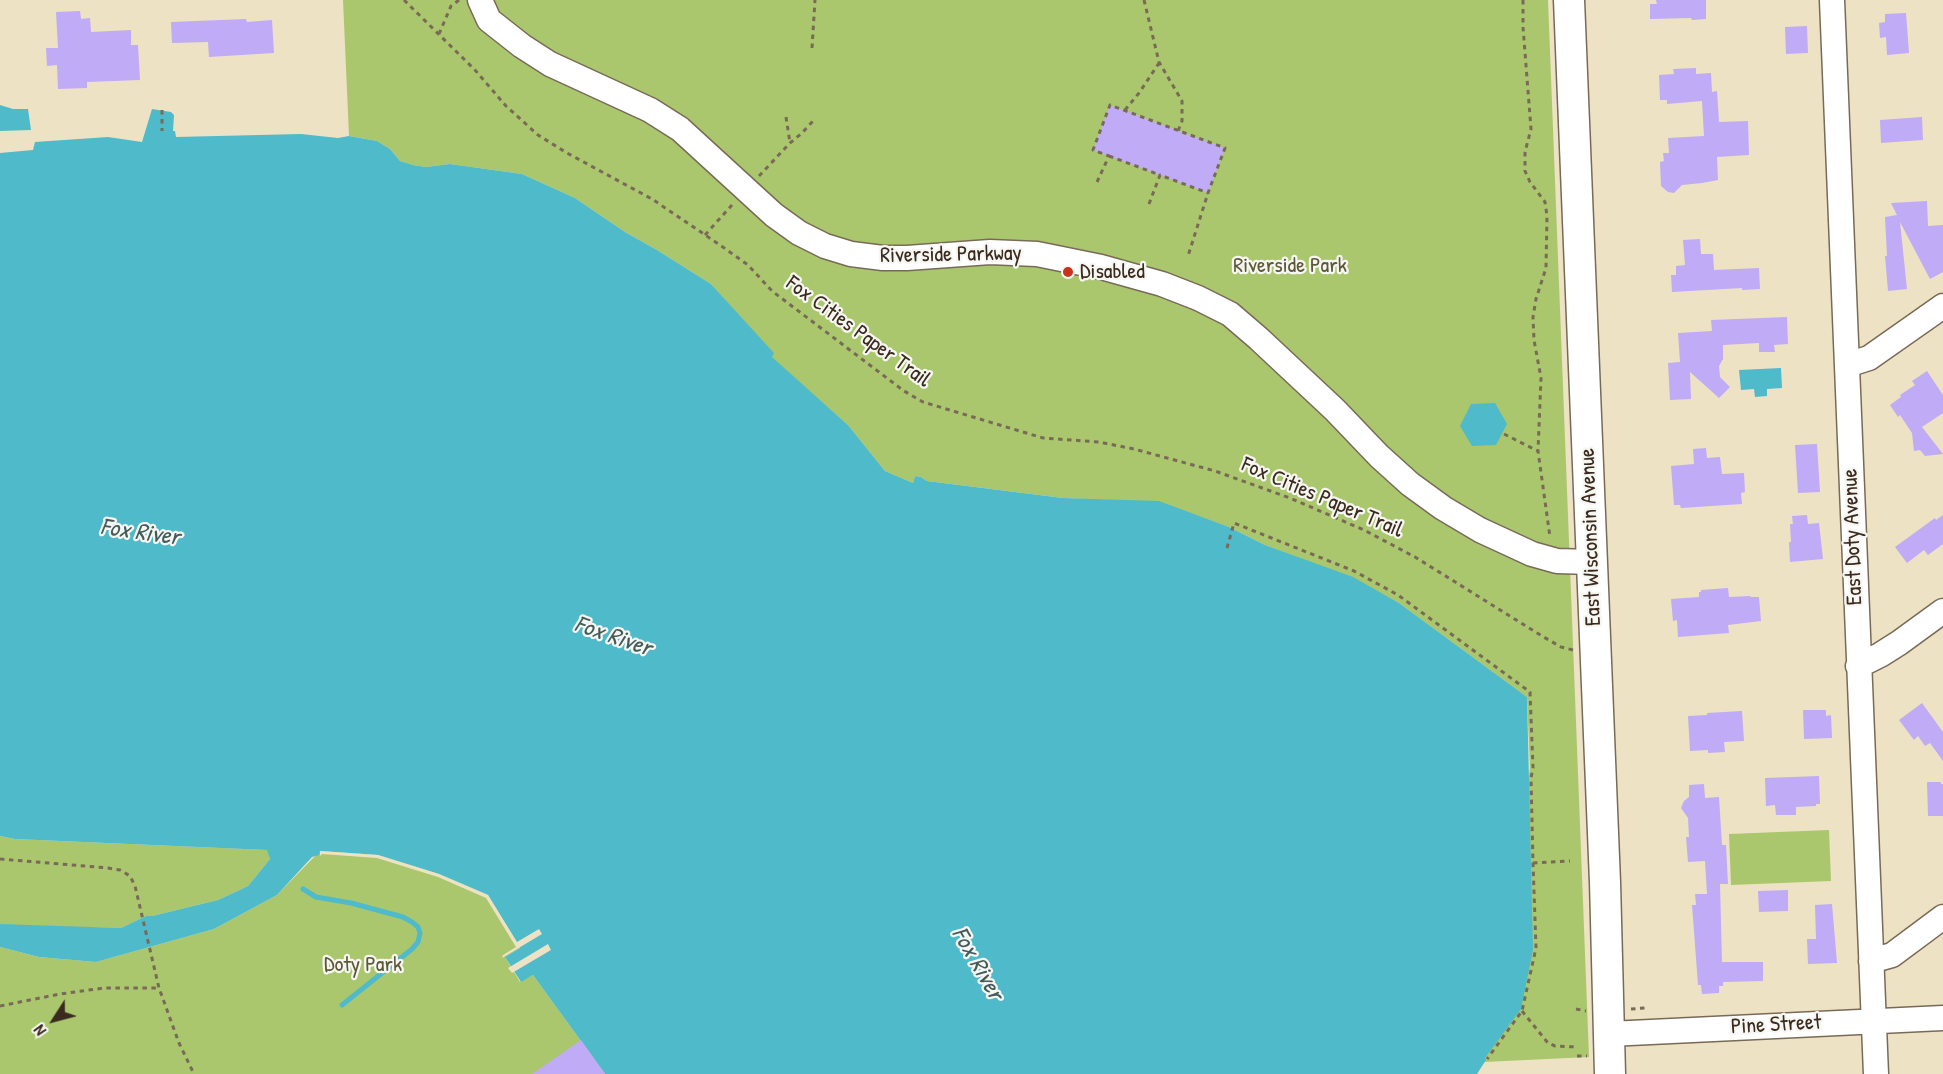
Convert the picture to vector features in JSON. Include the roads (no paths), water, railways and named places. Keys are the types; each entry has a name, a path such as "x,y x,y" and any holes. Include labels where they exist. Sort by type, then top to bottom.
{"main road":[{"name":"East Wisconsin Avenue","path":"1569,0 1610,1074"}],"street":[{"name":"Riverside Parkway","path":"480,0 489,20 522,46 550,64 650,110 680,129 774,215 800,233 825,246 851,254 883,258 990,252 1037,254 1101,267 1162,284 1198,298 1230,314 1327,402 1379,456 1410,484 1443,508 1480,530 1532,554 1557,561 1592,562"},
{"name":"East Doty Avenue","path":"1832,0 1876,1074"},
{"path":"1847,365 1869,358 1943,306"},
{"path":"1858,666 1899,643 1943,611"},
{"path":"1871,961 1892,955 1943,917"},
{"name":"Pine Street","path":"1609,1034 1943,1017"}],"water":[{"path":"0,105 13,109 28,109 31,130 0,131"},
{"name":"Fox River","path":"152,109 171,112 174,115 173,131 176,137 301,134 338,138 349,136 377,141 390,149 400,161 413,165 426,167 450,164 522,174 575,198 625,232 711,284 774,353 772,357 848,425 885,471 913,483 915,476 927,481 1063,498 1159,501 1229,527 1265,545 1353,577 1399,603 1527,697 1533,950 1521,1009 1485,1058 1477,1074 605,1074 533,975 521,982 505,957 520,948 488,895 439,874 378,855 320,851 319,855 312,857 277,895 214,929 96,962 39,957 0,947 0,924 121,928 146,916 218,900 248,886 270,859 267,850 15,839 0,836 0,153 33,150 35,142 108,137 142,142"},
{"path":"1781,368 1782,388 1767,389 1767,396 1755,397 1754,389 1741,390 1739,370"},
{"path":"1495,403 1507,424 1496,445 1472,446 1460,426 1471,404"}],"waterway":[{"path":"303,889 316,897 351,903 403,917 418,927 420,933 418,942 412,949 342,1005"}],"place":[{"name":"Disabled","path":"1068,272"}],"park label":[{"name":"Riverside Park","path":"1290,266"},
{"name":"Doty Park","path":"363,965"}]}
